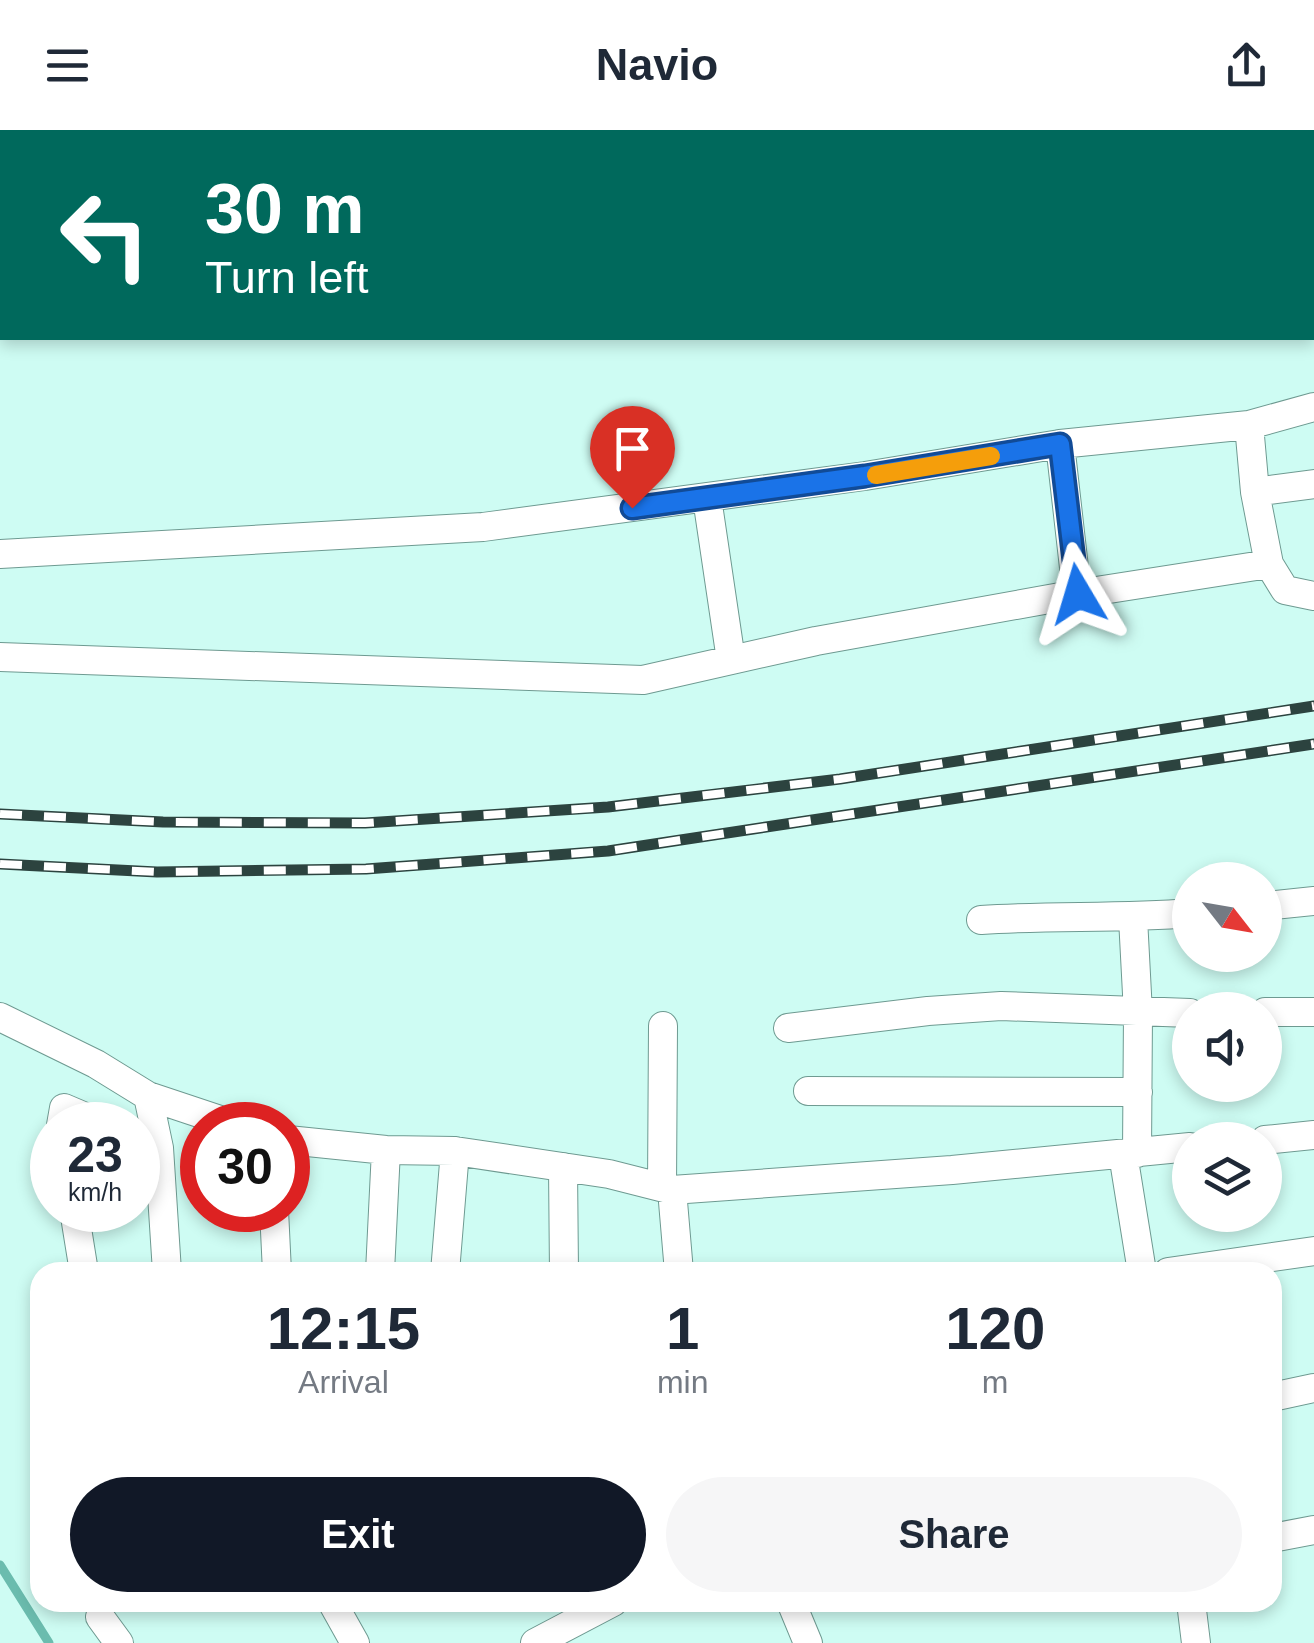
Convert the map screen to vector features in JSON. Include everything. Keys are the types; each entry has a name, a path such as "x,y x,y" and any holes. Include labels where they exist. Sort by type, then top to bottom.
{"street":[{"path":"0,554 484,527 865,476 1060,444 1249,424 1314,408"},
{"path":"1249,424 1255,492 1269,564 1286,590 1314,596"},
{"path":"1060,444 1078,594"},
{"path":"1255,492 1314,484"},
{"path":"707,498 732,660"},
{"path":"0,657 643,680 816,641 1269,564"},
{"path":"1282,905 1314,902"},
{"path":"981,920 1056,914 1133,918 1172,915"},
{"path":"1133,918 1138,1092 1130,1153 1141,1262"},
{"path":"788,1028 1002,1006 1172,1012"},
{"path":"1282,1012 1314,1012"},
{"path":"0,1017 96,1064 148,1096 180,1107"},
{"path":"663,1026 667,1189 678,1262"},
{"path":"808,1091 1138,1092"},
{"path":"148,1096 148,1102"},
{"path":"1282,1138 1314,1135"},
{"path":"310,1142 455,1152 610,1174 667,1189 1172,1149"},
{"path":"380,1262 386,1150"},
{"path":"446,1262 455,1152"},
{"path":"563,1167 564,1262"},
{"path":"160,1229 165,1262"},
{"path":"78,1232 82,1262"},
{"path":"275,1232 276,1262"},
{"path":"1238,1262 1314,1251"},
{"path":"1282,1395 1314,1388"},
{"path":"1282,1536 1314,1530"},
{"path":"337,1612 354,1643"},
{"path":"534,1643 591,1612"},
{"path":"795,1612 808,1643"},
{"path":"1191,1612 1196,1643"},
{"path":"100,1617 120,1643"}],"waterway":[{"path":"0,1565 49,1643"}],"railway":[{"path":"0,814 163,822 365,823 608,807 840,779 1314,706"},
{"path":"0,864 157,872 366,869 608,851 1314,744"}],"slow traffic":[{"path":"876,475 991,456"}],"route":[{"path":"632,508 1060,444 1078,594"}]}
